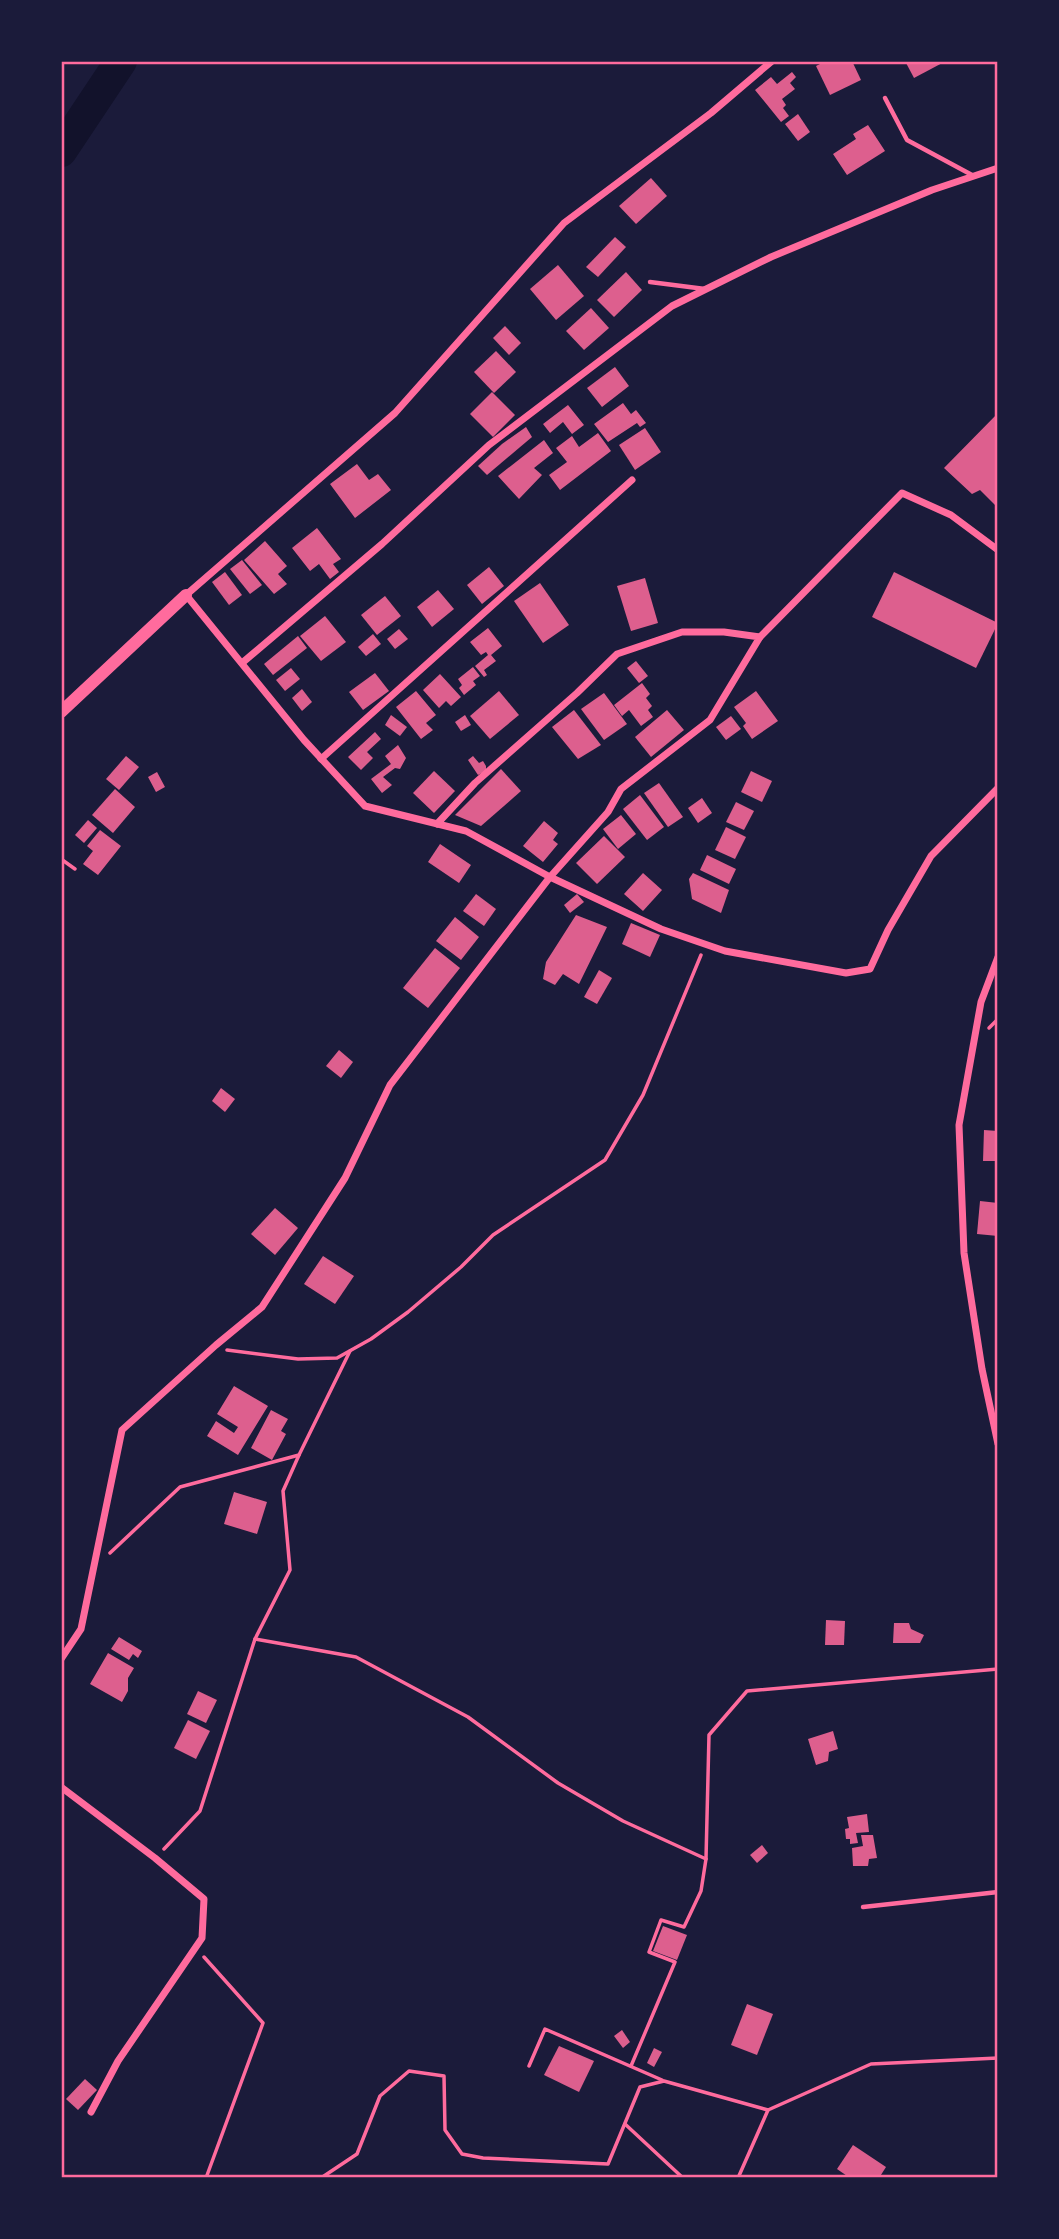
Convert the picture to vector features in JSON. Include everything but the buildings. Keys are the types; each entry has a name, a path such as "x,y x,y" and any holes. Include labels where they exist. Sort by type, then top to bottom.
{"street":[{"path":"61,712 186,596 395,412 564,223 711,113 772,61"},
{"path":"242,663 382,544 489,445 672,306 771,257 932,190 998,168"},
{"path":"321,759 632,480"},
{"path":"61,1659 81,1629 122,1430 262,1307 345,1178 390,1085 550,877 608,812 621,789 710,720 760,637 902,493 951,515 998,550"},
{"path":"186,596 321,759 365,806 466,831 550,877 661,929 725,951 846,973 870,969 888,930 931,856 998,788"},
{"path":"437,824 475,783 617,654 682,632 724,632 760,637"},
{"path":"998,957 981,1002 959,1125 964,1253 982,1368 998,1444"},
{"path":"61,1787 204,1899 202,1938 118,2061 90,2112"}],"lane":[{"path":"885,98 907,141 973,176"},
{"path":"650,282 706,289"},
{"path":"863,1907 998,1892"}],"path":[{"path":"61,859 75,869"},
{"path":"216,1345 227,1350 298,1359 337,1358 371,1339 408,1312 461,1267 493,1235 605,1160 643,1095 706,944"},
{"path":"155,1858 201,1811 255,1639 290,1570 283,1491 350,1351"},
{"path":"93,1568 180,1487 299,1455"},
{"path":"255,1639 356,1657 468,1717 558,1783 623,1821 706,1859"},
{"path":"631,2067 675,1962 649,1952 661,1920 684,1927 701,1891 706,1859 709,1735 747,1691 998,1669"},
{"path":"195,1948 263,2023 206,2178"},
{"path":"528,2066 545,2029 664,2081 768,2109 871,2064 998,2058"},
{"path":"321,2178 358,2154 380,2096 409,2071 444,2076 445,2130 462,2154 482,2158 608,2164 640,2087 664,2081"},
{"path":"738,2178 768,2109"},
{"path":"625,2124 683,2178"}],"waterway":[{"path":"61,151 121,61"}]}
